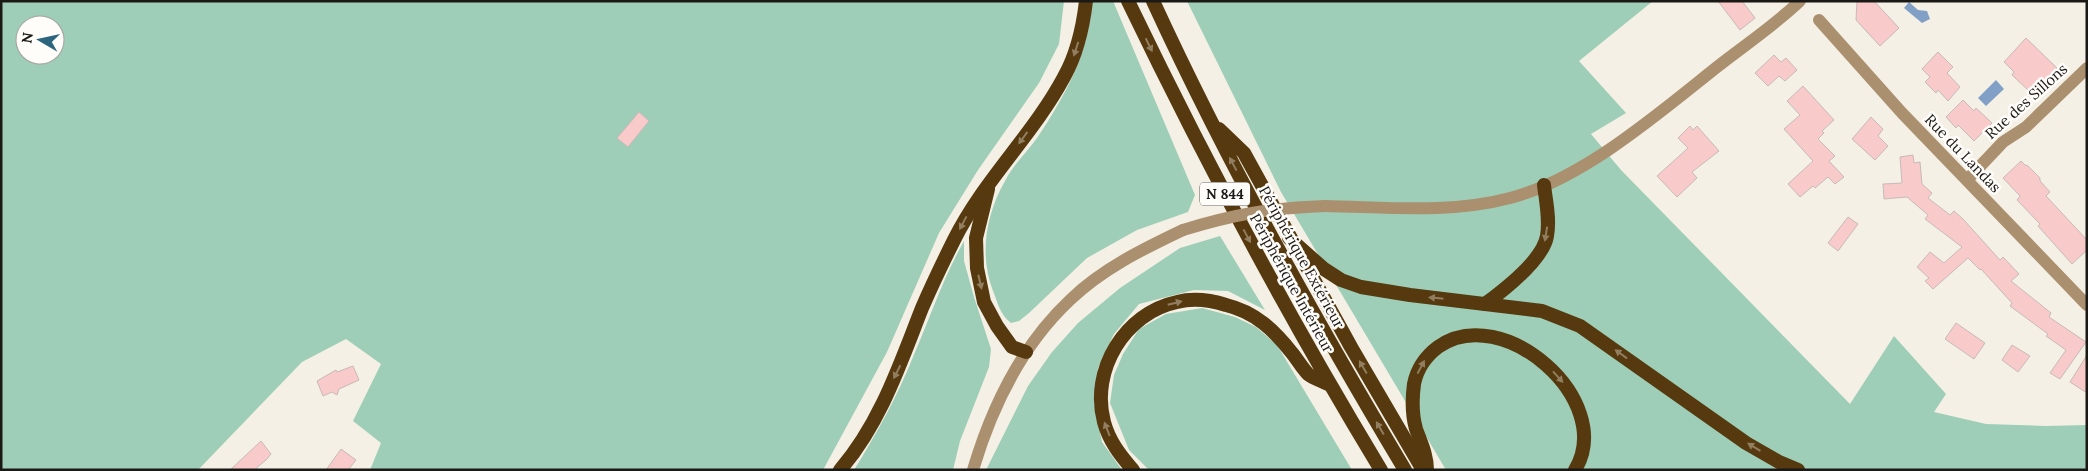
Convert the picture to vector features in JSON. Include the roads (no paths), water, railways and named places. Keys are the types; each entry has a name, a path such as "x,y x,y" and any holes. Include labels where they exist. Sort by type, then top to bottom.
{"highway":[{"path":"840,470 849,459 874,418 901,364 922,308 971,207 1065,76 1083,28 1086,1"},
{"name":"Périphérique Intérieur","path":"1128,1 1195,137 1328,384 1381,470"},
{"name":"Périphérique Extérieur","path":"1153,1 1212,124 1302,292 1405,470"},
{"path":"1212,124 1244,153 1289,238 1423,470"},
{"path":"990,183 976,238 976,268 984,302 996,326 1012,347 1026,352"},
{"path":"1485,304 1516,277 1542,249 1547,237 1548,221 1544,185"},
{"path":"1289,238 1324,269 1341,280 1361,287 1542,312 1580,326 1739,438 1779,462 1798,470"},
{"path":"1133,470 1113,445 1107,432 1102,410 1102,386 1109,360 1125,333 1142,318 1159,308 1177,302 1194,300 1224,304 1248,313 1272,330 1308,374 1328,384"},
{"path":"1427,470 1427,460 1413,414 1414,383 1418,371 1425,359 1441,345 1458,336 1478,334 1500,338 1523,349 1548,366 1570,391 1578,407 1584,435 1582,454 1575,470"}],"street":[{"path":"973,470 986,428 1004,388 1026,352 1071,299 1112,268 1140,251 1183,230 1218,219 1271,209 1325,206 1462,207 1512,198 1568,173 1629,135 1799,2"},
{"name":"Rue du Landas","path":"1819,20 1902,113 2087,305"},
{"name":"Rue des Sillons","path":"1967,180 2003,142 2026,128 2087,68"}],"water":[{"path":"1909,2 1918,10 1927,11 1930,19 1922,23 1904,8"},
{"path":"1996,80 2004,89 1986,106 1978,98"}]}
